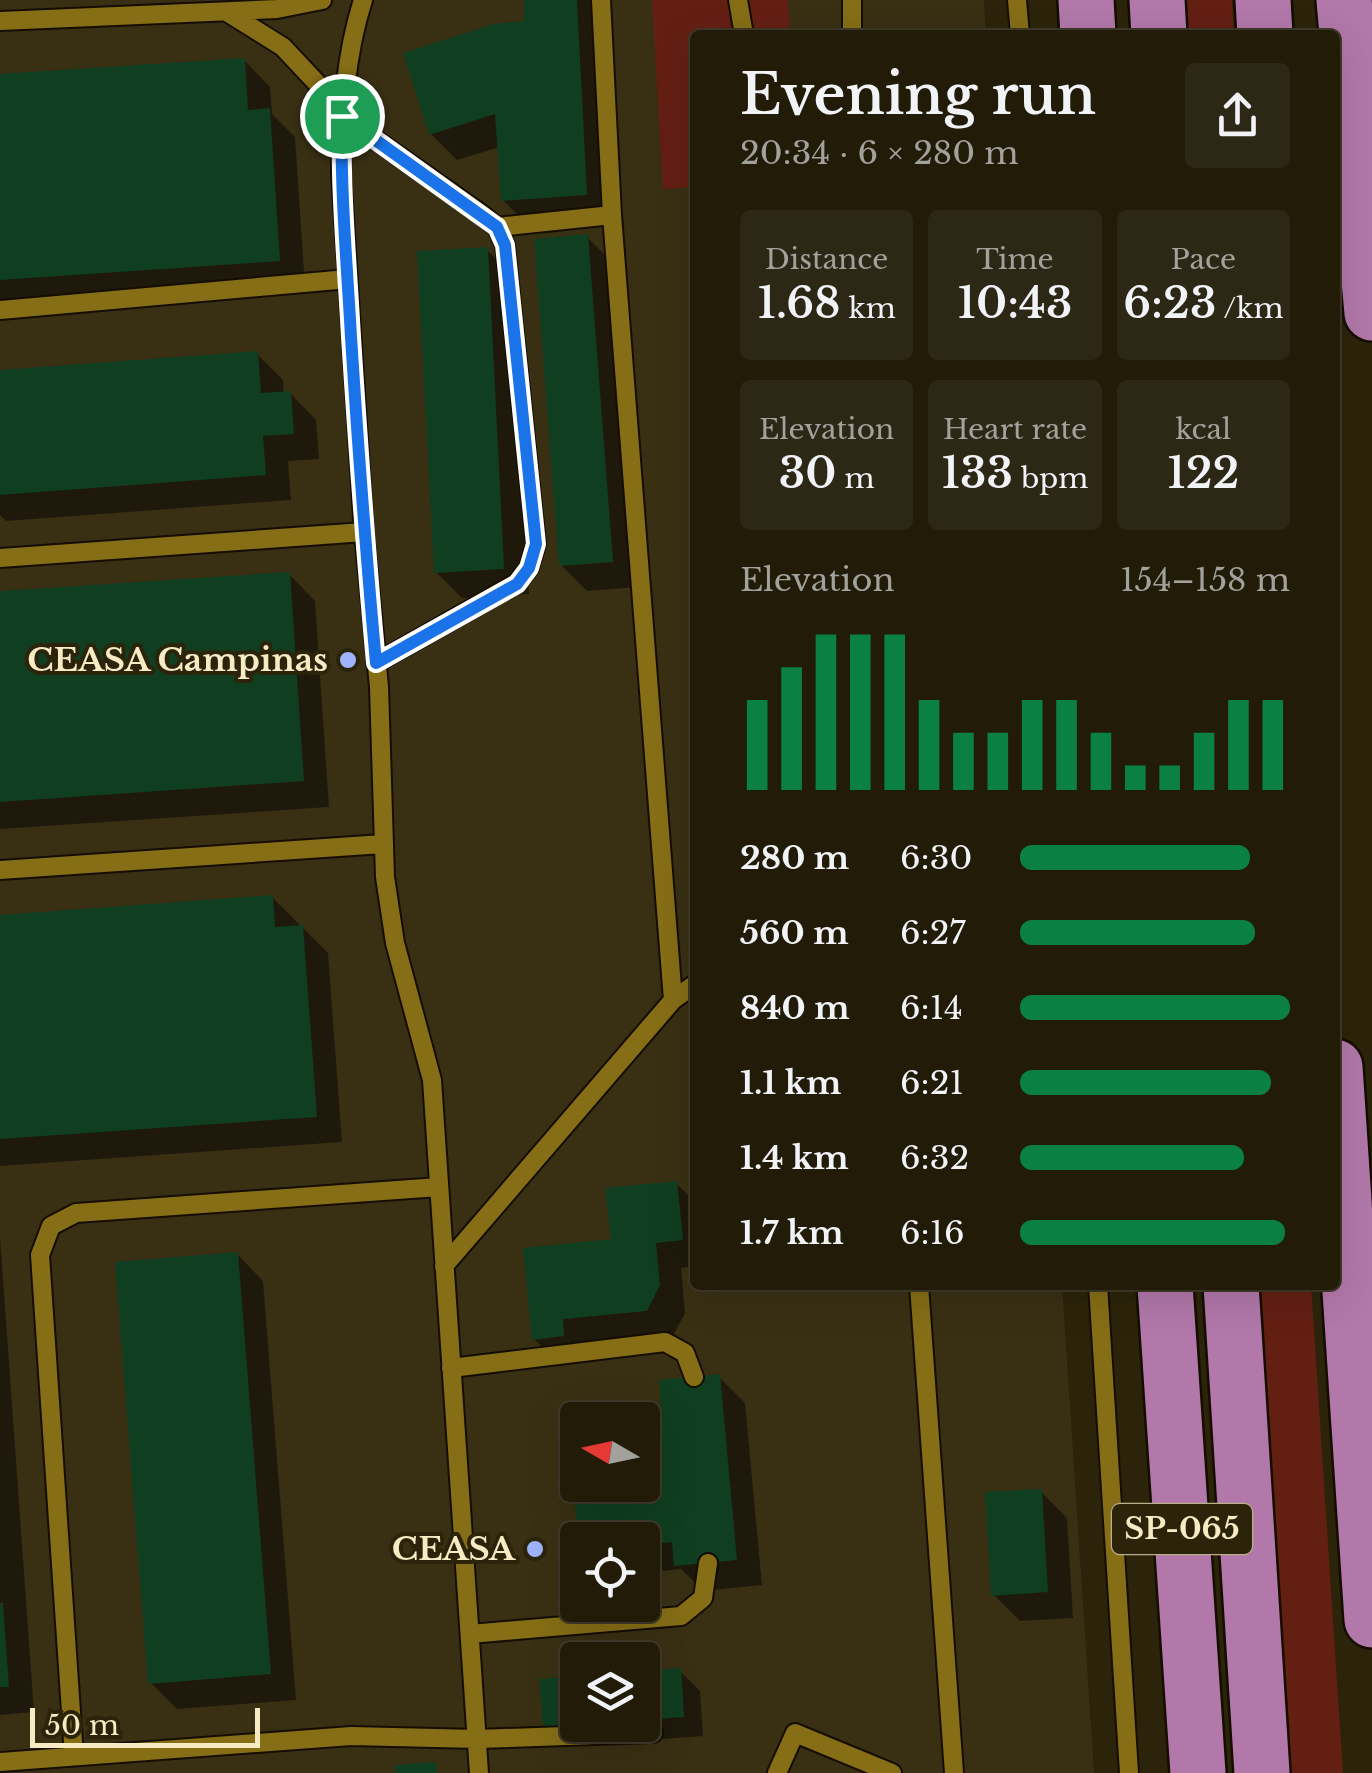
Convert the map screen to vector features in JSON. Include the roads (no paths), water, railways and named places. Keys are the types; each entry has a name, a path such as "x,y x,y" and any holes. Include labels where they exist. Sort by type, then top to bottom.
{"highway":[{"path":"1086,0 1088,30"},
{"path":"1158,0 1160,30"},
{"path":"1263,0 1265,30"},
{"path":"1344,0 1372,312"},
{"path":"1340,1143 1372,1620"},
{"name":"SP-065","path":"1165,1290 1198,1773"},
{"name":"SP-065","path":"1231,1290 1262,1773"}],"lane":[{"path":"0,21 277,9 322,0"},
{"path":"363,0 348,62 341,172 376,663 385,877 395,943 432,1080 480,1773"},
{"path":"602,0 612,215 673,1000"},
{"path":"738,0 743,30"},
{"path":"852,0 852,30"},
{"path":"1018,0 1020,30"},
{"path":"227,12 284,47 342,116 497,227 505,245 536,544 529,568 517,584 376,663"},
{"path":"497,227 612,215"},
{"path":"0,310 348,280"},
{"path":"0,558 364,532"},
{"path":"0,870 384,844"},
{"path":"444,1266 673,1000 690,988"},
{"path":"74,1756 40,1255 51,1226 76,1212 439,1187"},
{"path":"919,1290 954,1773"},
{"path":"1098,1290 1129,1773"},
{"path":"451,1368 665,1342 684,1353 694,1377"},
{"path":"470,1634 681,1616 702,1598 708,1563"},
{"path":"777,1773 795,1733 892,1773"},
{"path":"0,1762 351,1736 560,1736"}],"place":[{"name":"CEASA Campinas","path":"348,660"},
{"name":"CEASA","path":"535,1549"}]}
